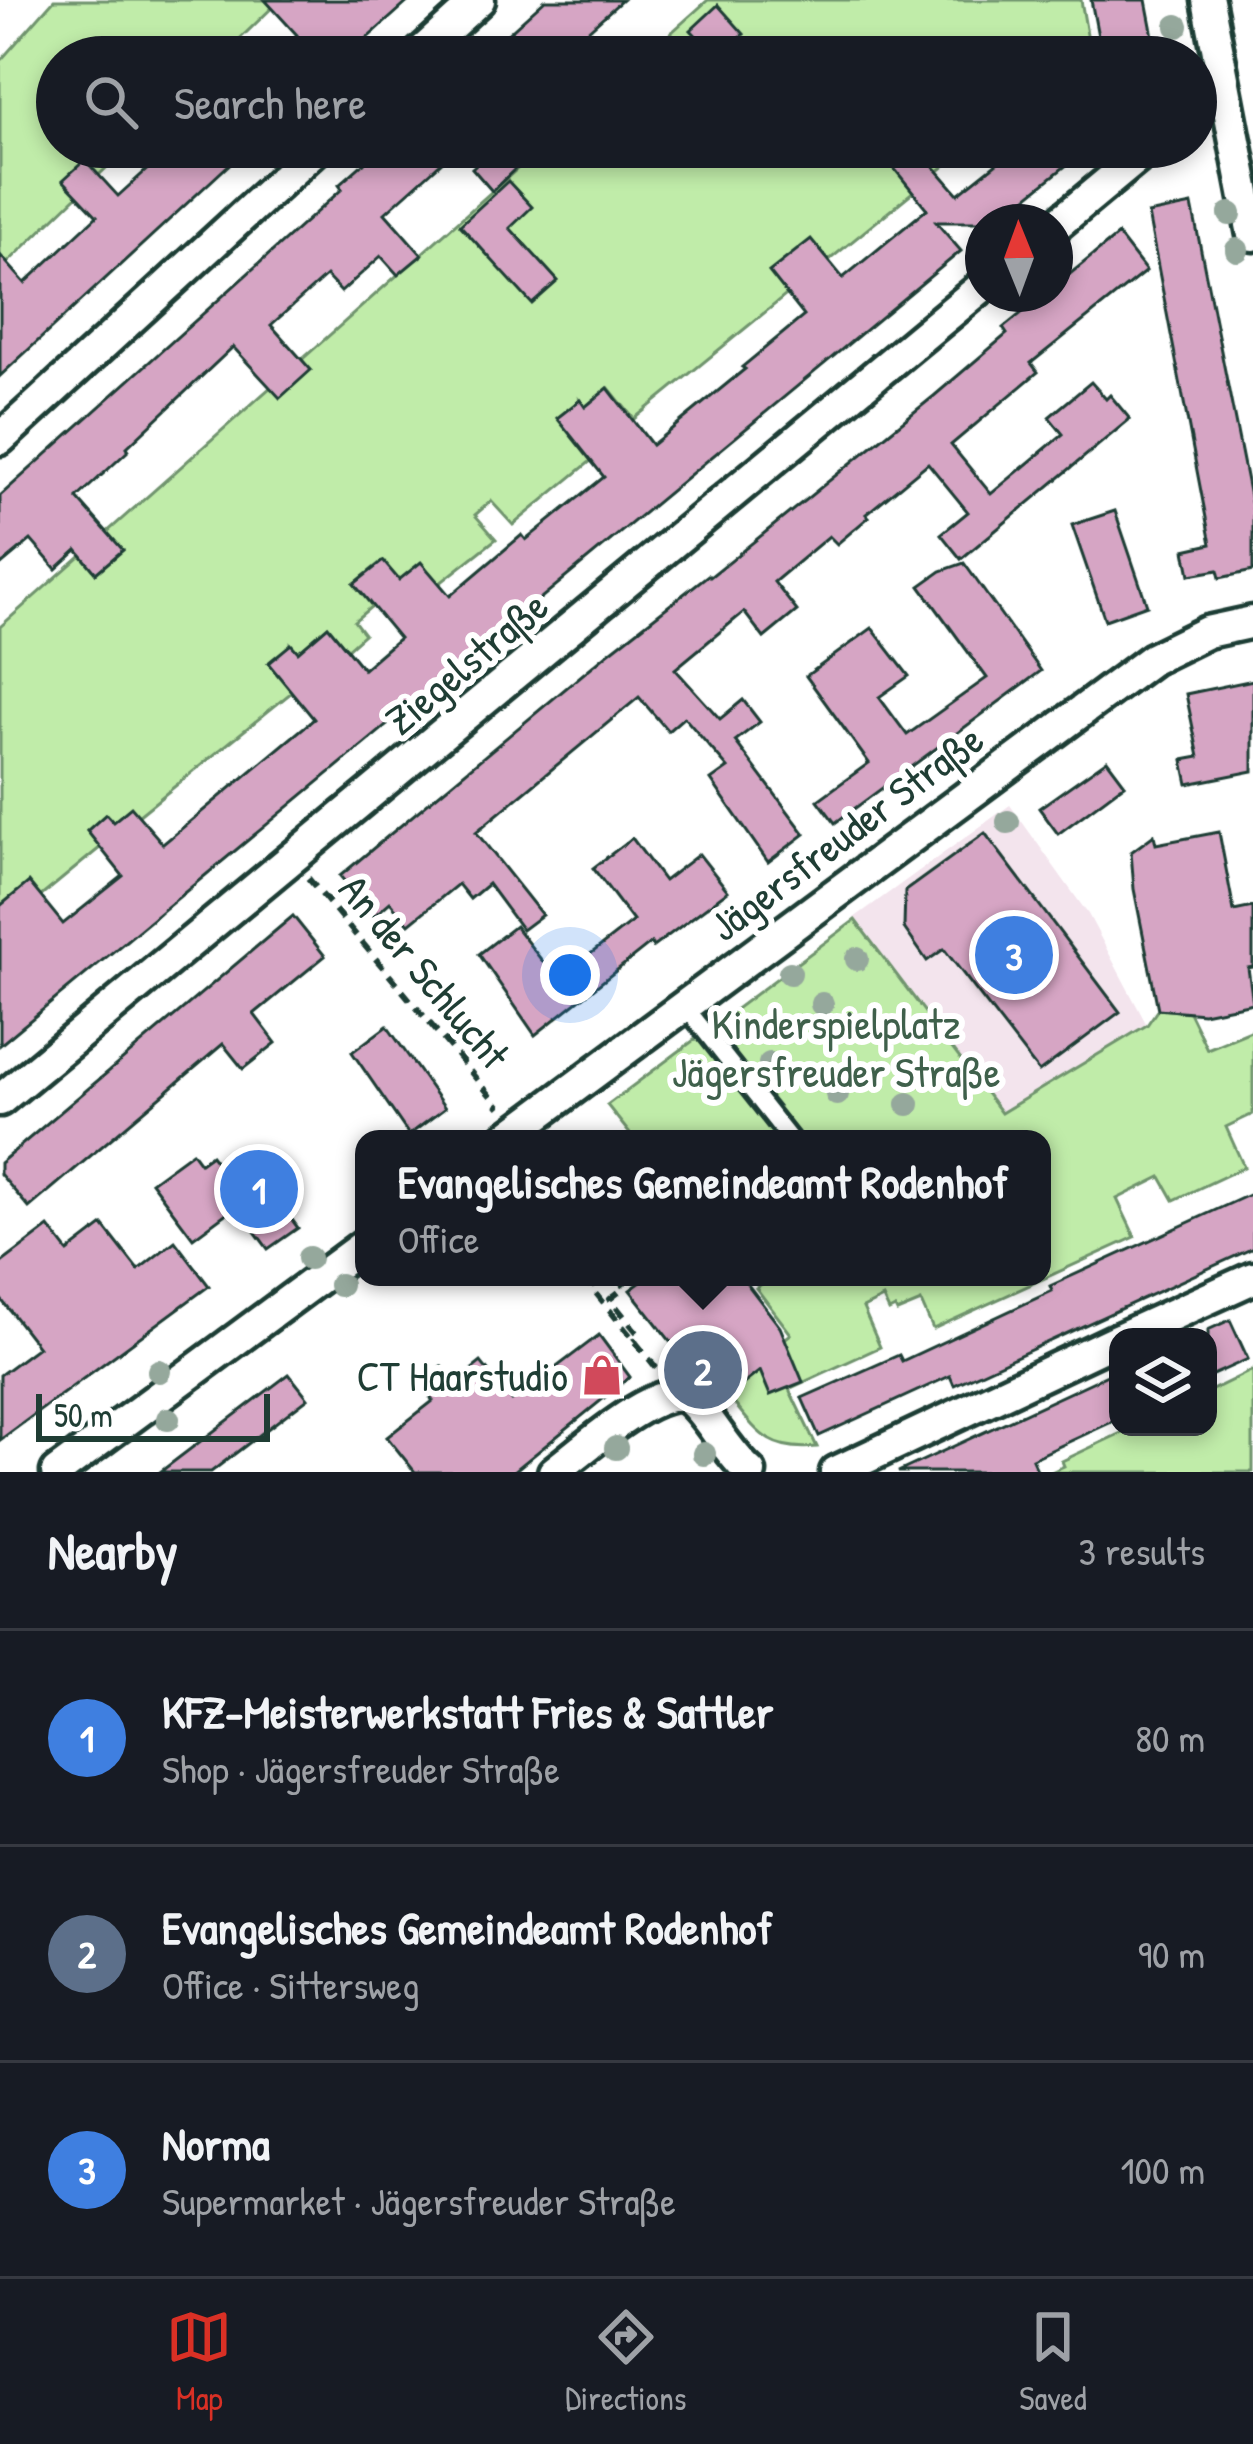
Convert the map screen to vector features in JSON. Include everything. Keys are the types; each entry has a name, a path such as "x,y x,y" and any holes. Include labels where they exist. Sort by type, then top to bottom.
{"street":[{"path":"439,36 478,0"},
{"path":"1208,0 1214,36"},
{"path":"1217,57 1253,236"},
{"path":"1217,92 1222,88"},
{"path":"0,439 295,168"},
{"path":"1073,211 1125,168"},
{"name":"Ziegelstraße","path":"0,1100 965,301"},
{"name":"Jägersfreuder Straße","path":"504,1125 684,1005 1152,659 1207,632 1253,622"},
{"path":"57,1472 355,1252"},
{"path":"1143,1328 1253,1278"},
{"path":"836,1472 1109,1344"},
{"path":"554,1472 649,1401 673,1394 688,1398 730,1454 750,1472"}],"lane":[{"path":"684,1005 783,1130"}],"path":[{"name":"An der Schlucht","path":"302,871 504,1125"},
{"path":"591,1286 673,1394"},
{"path":"624,1286 610,1298 640,1336 634,1340"}],"shaded area":[{"path":"1010,805 1088,914 1147,1025 1001,1114 854,918"}],"green space":[{"path":"54,0 280,0 243,36 36,36 36,168 106,168 0,270 0,61"},
{"path":"708,0 1081,0 1087,36 668,36"},
{"path":"518,168 942,168 634,419 609,388 591,402 599,424 580,401 591,461 513,525 491,501 475,515 496,539 439,584 399,580 382,561 354,584 372,606 354,621 364,634 347,649 328,627 298,652 291,644 292,692 138,816 113,822 105,815 87,831 101,847 40,897 0,906 0,627"},
{"name":"Kinderspielplatz Jägersfreuder Straße","path":"855,920 1001,1113 1147,1025 1158,1009 1189,1012 1207,1049 1253,1030 1253,1114 1226,1127 1244,1167 1174,1200 1161,1177 1117,1199 1135,1237 1051,1275 1051,1130 627,1130 607,1105"},
{"path":"1027,1286 933,1329 921,1302 897,1312 895,1308 889,1311 883,1298 863,1308 880,1347 789,1389 817,1447 800,1448 765,1436 728,1396 735,1377 791,1334 756,1288"},
{"path":"1253,1370 1253,1472 1051,1472 1064,1466 1062,1461 1115,1436 1217,1436 1217,1388"}],"building":[{"path":"265,0 410,0 370,36 297,35"},
{"path":"545,0 622,0 582,36 505,36"},
{"path":"1091,0 1146,0 1153,36 1098,36"},
{"path":"718,5 744,34 697,36 691,30"},
{"path":"76,168 92,168 118,196 149,168 225,168 0,376 0,255 25,283 97,216 63,180"},
{"path":"358,168 435,168 385,213 422,255 398,275 381,256 341,292 326,276 271,325 311,370 280,398 233,347 127,447 77,498 123,550 96,573 77,550 56,569 31,540 0,566 0,496 342,189 339,185"},
{"path":"472,168 514,168 515,169 492,191"},
{"path":"894,168 935,168 958,194 991,168 1063,168 1018,204 965,204 965,222 936,222 961,251 0,1045 0,906 29,882 63,924 123,876 87,831 106,814 113,822 131,807 163,844 314,719 268,663 291,644 298,652 328,626 363,669 399,638 354,584 383,561 399,580 421,562 450,596 522,535 526,540 604,477 557,418 580,400 585,407 608,388 652,445 804,316 769,272 811,239 843,278 927,209"},
{"path":"508,181 532,207 510,228 558,281 532,304 460,225"},
{"path":"1192,205 1253,512 1253,571 1220,578 1218,570 1190,575 1185,550 1211,544 1148,214"},
{"path":"1118,235 1146,271 1031,363 1038,372 951,445 991,494 1063,434 1049,417 1091,382 1106,399 1110,395 1130,419 961,559 941,534 968,512 928,463 837,544 829,536 774,582 797,611 764,638 744,612 675,669 720,719 743,700 760,722 735,741 805,834 768,862 711,780 728,768 684,717 668,731 639,697 476,832 542,915 522,930 488,884 470,899 458,884 409,924 390,902 374,916 340,876 607,654 934,396 1007,334 1003,328 1023,312 1073,312 1073,271"},
{"path":"1115,511 1147,605 1105,620 1072,525"},
{"path":"964,563 1041,671 835,823 818,800 869,763 806,676 872,628 909,676 879,697 907,735 987,678 920,586"},
{"path":"1253,680 1253,771 1188,784 1183,760 1199,757 1186,694"},
{"path":"1107,760 1125,784 1058,834 1039,808"},
{"path":"1219,832 1234,911 1253,907 1253,967 1248,968 1253,1003 1203,1013 1158,1009 1131,852 1154,835 1156,844"},
{"path":"985,833 1120,1012 1039,1072 944,949 927,961 904,928 905,891"},
{"path":"632,838 664,881 699,854 728,891 653,947 651,943 535,1035 479,954 515,926 557,980 633,921 593,868"},
{"path":"293,916 325,956 254,1014 276,1043 243,1069 223,1044 29,1208 0,1174 0,1163"},
{"path":"387,1026 445,1108 416,1130 406,1130 352,1052"},
{"path":"192,1152 200,1163 211,1155 229,1179 258,1157 273,1178 266,1184 298,1228 268,1249 236,1206 193,1238 151,1182"},
{"path":"1253,1193 1253,1248 954,1385 950,1376 819,1436 802,1398 899,1355 902,1361 1052,1291 1051,1286"},
{"path":"103,1225 138,1270 175,1241 209,1286 0,1440 0,1375 38,1347 0,1298 0,1264 49,1227 68,1252"},
{"path":"636,1286 749,1286 780,1327 803,1382 770,1395 760,1371 719,1403 630,1290"},
{"path":"1230,1320 1248,1359 1217,1373 1217,1328 1212,1328"},
{"path":"599,1335 630,1377 513,1472 415,1472 387,1437 433,1401 419,1383 441,1366 455,1383 481,1362 512,1401"},
{"path":"289,1374 308,1398 211,1472 160,1472"},
{"path":"1109,1374 1109,1423 1032,1459 1038,1472 898,1472"}],"place":[{"name":"Norma","path":"1014,955"},
{"name":"KFZ-Meisterwerkstatt Fries & Sattler","path":"259,1189"},
{"name":"Evangelisches Gemeindeamt Rodenhof","path":"703,1370"},
{"name":"CT Haarstudio","path":"602,1375"}]}
